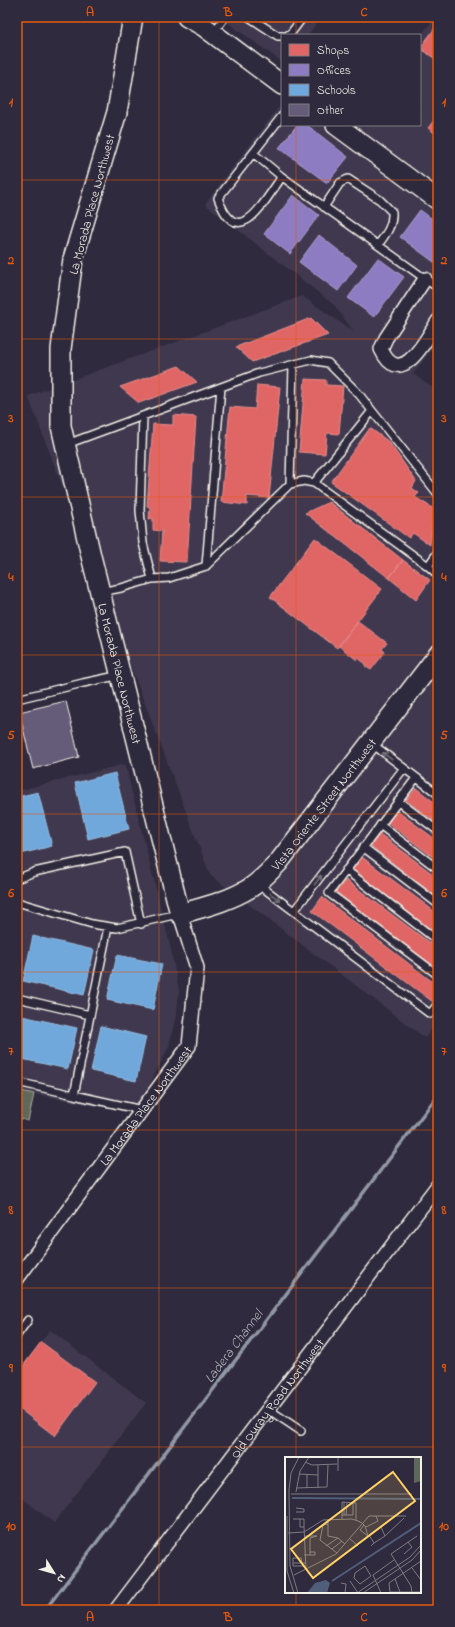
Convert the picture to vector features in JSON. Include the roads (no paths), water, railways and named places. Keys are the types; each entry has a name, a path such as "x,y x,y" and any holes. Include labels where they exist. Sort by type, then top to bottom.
{"street":[{"name":"La Morada Place Northwest","path":"17,1280 189,1046 197,968 180,914 100,592 61,426 61,349 73,260 118,112 133,17"},
{"path":"187,17 213,34 281,84"},
{"path":"337,126 438,200"},
{"path":"425,279 386,338 381,349 385,358 391,363 400,365 409,362 427,339 438,321"},
{"name":"Vista Oriente Street Northwest","path":"180,914 231,898 257,883 278,863 438,656"},
{"name":"Old Ouray Road Northwest","path":"116,1610 268,1409 436,1193"}],"lane":[{"path":"213,34 225,17"},
{"path":"249,17 278,36 281,36"},
{"path":"290,34 303,17"},
{"path":"281,117 218,198 223,212 233,221 239,223 249,220 266,200 281,176"},
{"path":"253,153 281,176 438,288"},
{"path":"324,207 340,183 348,178 380,200 392,212 392,221 387,232 378,245"},
{"path":"66,444 259,373 311,360 328,363 358,393 438,494"},
{"path":"290,484 293,365"},
{"path":"206,566 221,387"},
{"path":"314,483 372,411"},
{"path":"144,416 140,510 143,543 152,579"},
{"path":"100,592 121,588 152,579 169,578 206,566 290,484 304,481 314,483 438,574"},
{"path":"428,566 438,552"},
{"path":"17,699 121,675"},
{"path":"371,743 438,794"},
{"path":"294,911 404,768"},
{"path":"416,778 329,893 438,976"},
{"path":"398,801 438,831"},
{"path":"380,825 438,869"},
{"path":"363,847 438,904"},
{"path":"17,878 34,872 125,852 141,924"},
{"path":"346,870 438,941"},
{"path":"257,883 430,1014 438,1004"},
{"path":"17,902 92,924 117,928 141,924 180,914"},
{"path":"74,1095 108,927"},
{"path":"17,998 90,1015"},
{"path":"17,1082 142,1110"},
{"path":"17,1335 28,1320"},
{"path":"268,1409 300,1431"}],"waterway":[{"name":"Ladera Channel","path":"45,1610 438,1095"}]}
